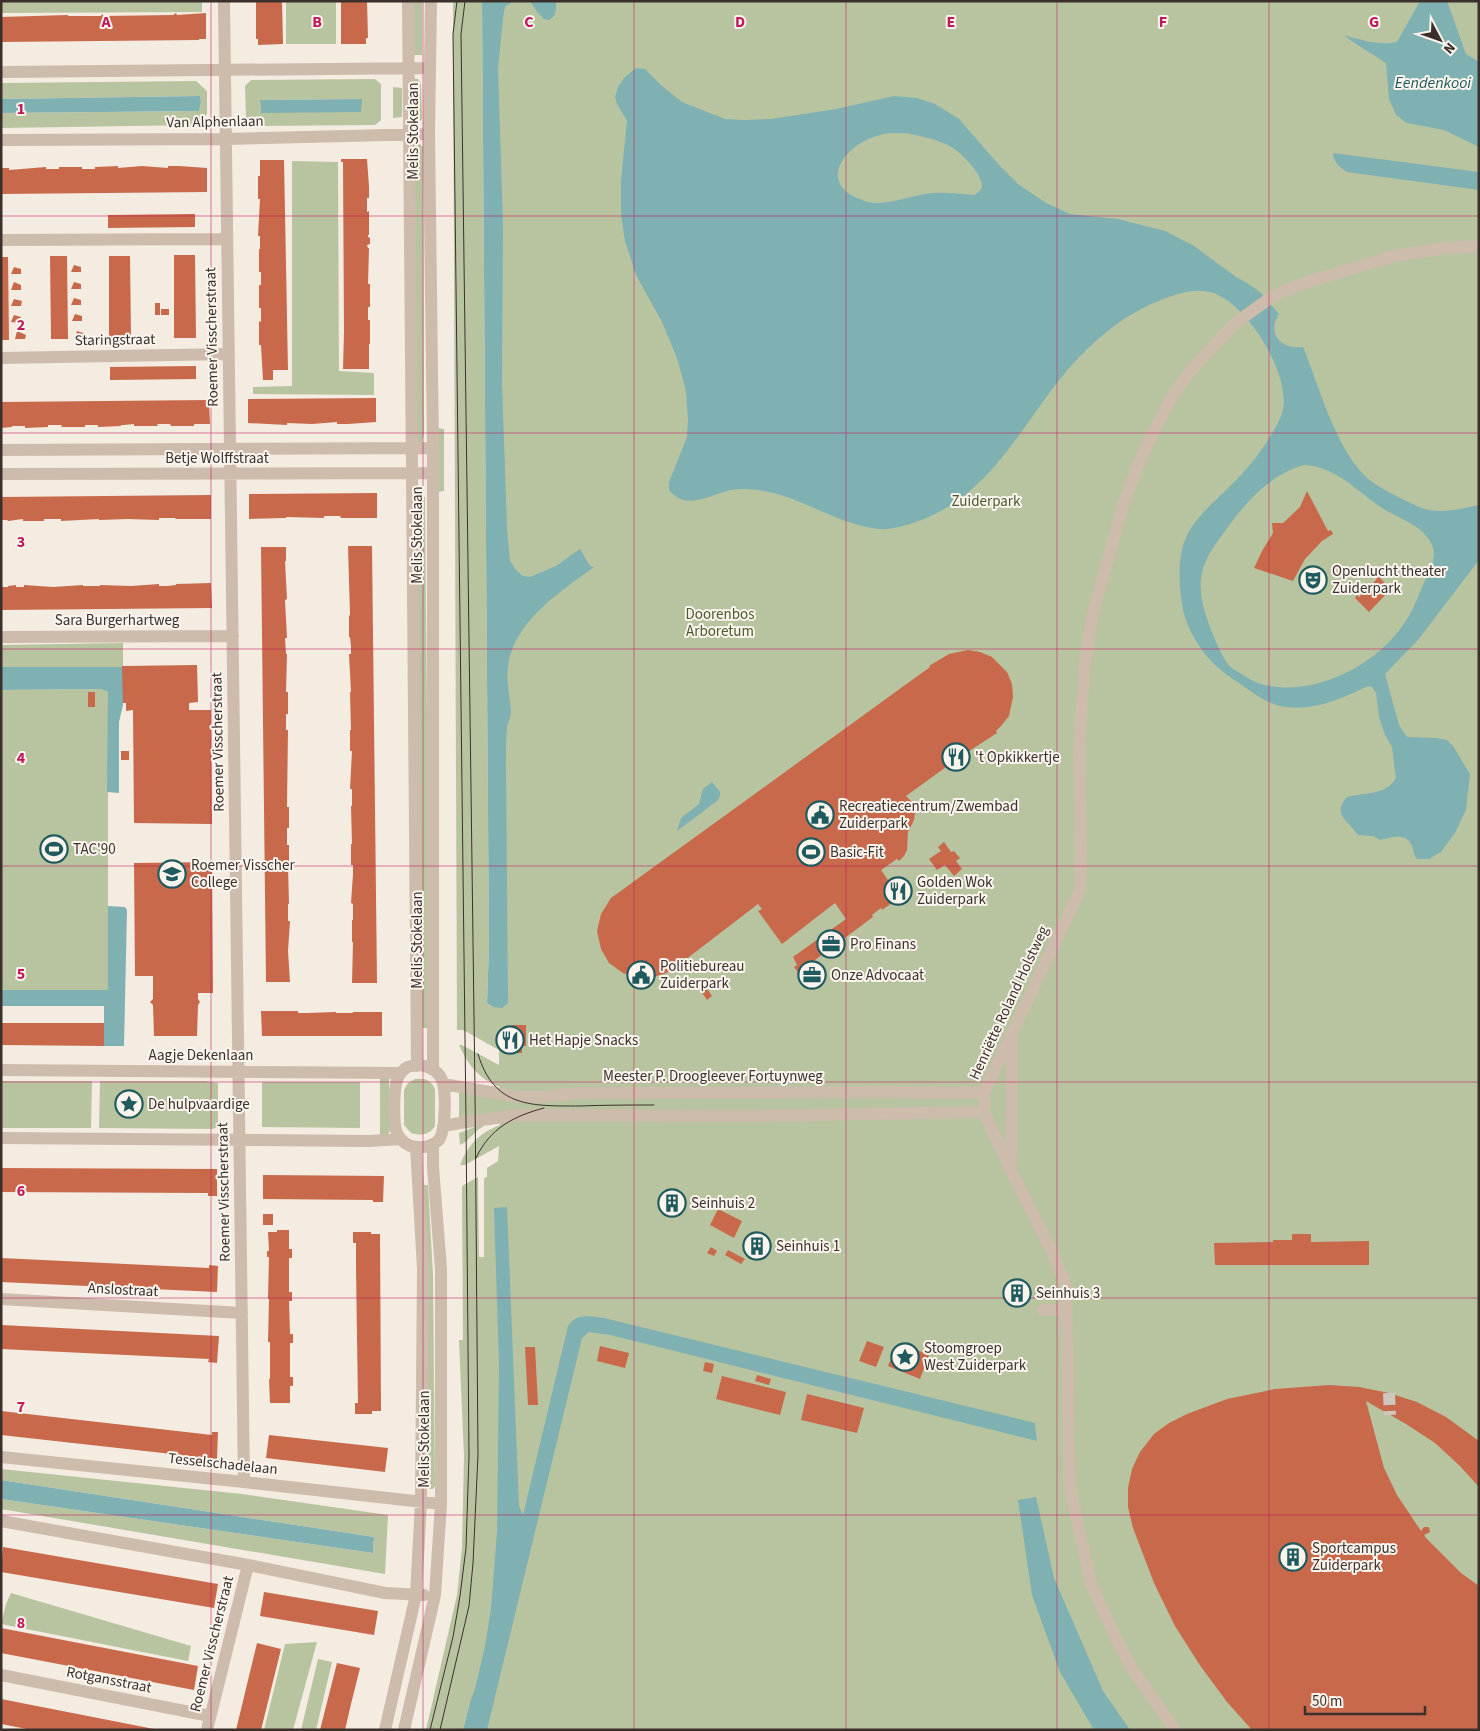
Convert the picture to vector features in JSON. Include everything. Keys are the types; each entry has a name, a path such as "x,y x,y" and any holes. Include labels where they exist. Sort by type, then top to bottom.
{"street":[{"name":"Roemer Visscherstraat","path":"224,1 244,1482"},
{"name":"Melis Stokelaan","path":"408,1 417,1066"},
{"name":"Melis Stokelaan","path":"431,1 429,134 434,473 433,1070"},
{"path":"1,72 429,68"},
{"name":"Van Alphenlaan","path":"1,140 226,139 429,134"},
{"path":"1,240 227,239"},
{"name":"Henriëtte Roland Holstweg","path":"1175,1730 1131,1667 1091,1583 1070,1488 1066,1286 1051,1249 1011,1172 984,1112 984,1092 1080,890 1079,754 1084,670 1092,617 1124,502 1144,451 1172,396 1207,352 1238,321 1272,296 1298,285 1394,256 1444,248 1479,246"},
{"name":"Staringstraat","path":"1,358 229,354"},
{"name":"Betje Wolffstraat","path":"1,450 433,448"},
{"name":"Betje Wolffstraat","path":"1,474 434,473"},
{"name":"Sara Burgerhartweg","path":"1,637 233,636"},
{"path":"1011,1172 1013,1034"},
{"path":"424,1066 433,1070 440,1077 443,1084 444,1126 438,1140 433,1145 410,1146 401,1139 395,1129 396,1083 401,1073 408,1067 424,1066"},
{"name":"Aagje Dekenlaan","path":"1,1070 401,1073"},
{"name":"Meester P. Droogleever Fortuynweg","path":"443,1084 528,1097 588,1093 984,1092"},
{"path":"444,1126 520,1115 742,1116 984,1112"},
{"path":"1,1138 369,1141 401,1139"},
{"name":"Melis Stokelaan","path":"404,1730 435,1595 440,1504 440,1269 433,1145"},
{"name":"Melis Stokelaan","path":"385,1730 416,1595 422,1502 423,1268 416,1147"},
{"name":"Anslostraat","path":"1,1299 242,1313"},
{"path":"1043,1310 1067,1310"},
{"name":"Tesselschadelaan","path":"1,1457 440,1504"},
{"path":"1,1521 248,1565 385,1592 435,1595"},
{"name":"Roemer Visscherstraat","path":"207,1730 248,1565"},
{"name":"Rotgansstraat","path":"1,1675 210,1716"}],"green space":[{"path":"1,1 202,1 202,12 1,13"},
{"path":"286,1 336,1 336,44 286,44"},
{"path":"412,1 422,1 422,55 412,55"},
{"name":"Zuiderpark","path":"453,1 482,1 489,947 487,1003 493,1007 494,1 1479,1 1479,1730 467,1730 470,1702 463,1730 426,1730 457,1595 462,1548 464,1456 459,1340 463,1340 462,1186 478,1177 479,1257 484,1257 484,1178 487,1177 487,1168 498,1161 499,1146 465,1165 460,1165 475,1140 500,1125 500,1112 459,1119 459,1092 500,1099 500,1087 486,1080 475,1070 466,1059 459,1045 499,1065 499,1050 463,1030 457,1030"},
{"path":"375,79 381,84 381,120 375,125 251,126 246,119 245,86 251,80","holes":["361,99 261,113 260,100"]},
{"path":"413,79 418,79 421,84 422,119 417,124 413,124"},
{"path":"196,81 207,91 207,114 196,125 1,128 1,113 199,111 201,102 200,96 1,99 1,83"},
{"path":"393,87 402,88 402,117 393,118"},
{"path":"420,144 423,147 424,434 422,443 417,443 413,146"},
{"path":"292,161 338,162 339,371 374,373 374,395 253,394 253,387 292,386"},
{"path":"436,428 444,429 444,491 436,492"},
{"path":"417,497 425,497 429,938 427,1028 422,1028"},
{"path":"123,643 123,667 1,667 1,645"},
{"name":"TAC'90","path":"102,689 108,692 108,990 1,990 1,690"},
{"path":"380,1077 389,1079 390,1130 388,1135 380,1135"},
{"path":"415,1079 428,1080 435,1090 435,1126 428,1133 411,1133 404,1125 404,1090 408,1083"},
{"path":"1,1081 92,1081 91,1128 1,1128"},
{"path":"100,1081 205,1081 218,1083 218,1127 212,1129 99,1128"},
{"path":"262,1082 360,1082 360,1128 262,1127"},
{"path":"483,1124 484,1126 460,1145 459,1133"},
{"path":"424,1185 428,1185 433,1275 435,1486 433,1489 429,1489 427,1486"},
{"path":"1,1469 242,1494 388,1515 385,1574 1,1509 1,1499 373,1553 374,1537 1,1480"},
{"path":"11,1593 191,1646 188,1661 1,1624"},
{"path":"317,1642 293,1730 264,1730 285,1644"},
{"path":"318,1659 332,1662 316,1730 301,1730"}],"water":[{"path":"482,1 513,1 505,7 498,68 503,225 502,382 507,528 510,561 523,576 530,577 556,566 580,549 590,566 594,567 553,597 529,621 519,635 512,650 508,666 511,716 507,727 506,749 508,1003 502,1008 493,1007 487,1003 489,947"},
{"path":"530,1 556,1 555,14 549,20 544,19"},
{"name":"Eendenkooi","path":"1420,1 1447,1 1466,54 1479,62 1479,147 1444,130 1407,123 1396,115 1389,99 1386,63 1344,35 1377,43 1397,42"},
{"path":"636,68 645,69 682,102 725,119 771,119 836,109 894,96 917,98 935,104 959,119 1018,184 1046,203 1070,214 1118,219 1165,231 1194,246 1260,292 1279,314 1274,328 1278,339 1289,346 1303,347 1336,433 1355,464 1366,477 1398,497 1419,507 1434,511 1479,505 1479,560 1418,640 1385,674 1399,725 1407,737 1447,740 1453,746 1470,774 1466,810 1455,833 1441,852 1429,859 1417,859 1411,844 1405,838 1397,837 1380,840 1373,836 1358,835 1343,818 1341,809 1347,797 1381,791 1392,784 1396,778 1392,747 1385,735 1379,717 1376,693 1372,687 1368,686 1321,705 1296,708 1283,707 1271,703 1254,694 1226,674 1207,657 1196,641 1184,615 1180,590 1180,561 1188,533 1197,520 1257,456 1276,427 1283,409 1280,377 1263,340 1238,309 1224,298 1204,291 1191,291 1179,294 1135,312 1111,328 1070,367 1003,456 966,495 943,510 912,523 888,529 864,527 779,494 759,490 731,490 703,499 689,501 675,496 669,490 669,482 687,437 686,391 677,358 662,322 636,275 625,241 621,215 621,180 627,121 615,97 618,87 624,78","holes":["906,133 938,141 958,152 969,162 978,175 982,186 980,190 975,195 933,193 890,202 873,203 850,194 841,185 838,175 840,165 855,147 883,134","1304,465 1315,466 1335,474 1379,506 1409,522 1428,538 1434,550 1434,555 1430,570 1409,616 1391,640 1376,654 1339,676 1298,687 1277,687 1255,682 1231,668 1225,660 1213,635 1203,605 1201,581 1203,568 1210,552 1248,502 1268,483"]},
{"path":"200,96 199,111 1,113 1,99"},
{"path":"362,99 361,112 261,113 260,100"},
{"path":"1333,153 1479,172 1479,190 1347,172 1337,164"},
{"path":"1,667 123,667 123,705 119,722 119,793 107,792 108,692 101,689 1,690"},
{"path":"712,782 720,792 717,801 677,831 681,818 699,804 703,789"},
{"path":"108,906 125,907 127,910 124,1046 104,1046 104,1006 1,1006 1,990 108,990"},
{"path":"507,1207 519,1506 523,1515 568,1326 575,1319 584,1316 604,1318 1035,1423 1037,1441 610,1335 589,1332 582,1338 487,1730 463,1730 485,1646 491,1608 497,1532 499,1364 494,1208"},
{"path":"1,1480 374,1537 373,1553 1,1499"},
{"path":"1036,1497 1054,1578 1103,1691 1130,1730 1094,1730 1060,1672 1032,1595 1018,1500"}],"building":[{"path":"256,1 282,1 283,44 258,45 258,39 256,39"},
{"path":"341,1 367,1 368,38 366,38 366,44 341,44"},
{"path":"176,13 177,15 206,13 206,39 1,42 1,17 101,16 102,14 104,16 173,15"},
{"path":"341,159 367,159 369,198 367,198 367,212 369,211 368,237 370,238 370,244 367,245 369,248 368,284 370,284 370,307 368,307 368,320 370,320 369,369 343,369 343,162 341,162"},
{"path":"260,160 284,160 288,370 273,370 273,380 263,380 261,345 259,345 261,308 259,308 259,285 261,285 261,272 259,272 260,199 258,199 258,176 260,176"},
{"path":"118,166 118,168 142,166 168,168 168,166 179,166 207,168 207,192 1,194 1,168 9,168 9,170 46,167 46,169 82,167 82,169 95,169 95,167"},
{"path":"195,214 195,227 108,228 108,215"},
{"path":"174,255 195,255 196,338 174,338"},
{"path":"50,256 67,256 68,339 51,339"},
{"path":"109,256 130,256 131,338 109,339"},
{"path":"1,257 8,257 9,340 1,340"},
{"path":"74,265 81,267 81,272 71,272"},
{"path":"14,267 21,269 21,274 11,274"},
{"path":"14,282 21,285 21,290 11,290"},
{"path":"74,282 81,284 81,289 71,289"},
{"path":"74,298 81,300 81,305 71,305"},
{"path":"14,299 22,301 21,306 11,306"},
{"path":"155,303 160,303 160,315 155,315"},
{"path":"161,309 169,309 169,315 161,315"},
{"path":"75,314 82,316 82,321 72,321"},
{"path":"14,315 21,317 21,323 11,322"},
{"path":"17,331 26,335 25,339 15,339"},
{"path":"77,331 86,334 85,339 75,339"},
{"path":"196,366 196,379 110,380 110,367"},
{"path":"376,398 376,422 348,424 337,424 337,422 287,423 287,425 248,423 248,399"},
{"path":"209,400 210,424 194,424 194,426 157,424 158,426 134,426 134,424 98,427 98,425 61,427 62,425 48,425 48,427 25,428 25,426 12,426 1,428 1,402"},
{"path":"1307,491 1328,531 1331,530 1333,534 1322,541 1305,559 1293,581 1254,568 1273,533 1272,523 1283,523 1300,507"},
{"path":"377,493 377,518 324,516 324,518 286,517 249,519 249,494"},
{"path":"211,495 211,519 1,520 1,497"},
{"path":"348,546 372,546 377,983 352,983 353,904 351,903 353,865 351,865 352,789 350,789 352,751 350,751 351,692 349,654 351,654 351,646 349,637"},
{"path":"261,547 286,547 287,599 285,600 287,638 285,638 287,654 286,692 288,692 286,730 288,730 287,807 289,807 289,828 287,828 287,845 289,845 288,921 290,921 288,951 290,982 266,982"},
{"path":"1377,575 1391,589 1369,612 1355,598 1357,595 1359,597 1377,579 1375,577"},
{"path":"211,583 212,608 1,610 1,587 8,586 131,586 159,584 159,586 167,586"},
{"name":"Recreatiecentrum/Zwembad Zuiderpark","path":"968,650 992,657 1007,672 1012,684 1013,697 1009,716 996,731 997,733 960,757 962,769 954,770 953,762 906,796 913,803 915,813 908,832 907,850 899,861 897,859 881,870 892,886 896,883 904,894 882,910 881,908 872,915 873,917 811,963 819,974 810,981 804,972 800,975 794,967 797,965 793,957 846,919 835,903 782,944 758,911 762,909 758,904 672,970 650,978 650,981 643,981 643,978 623,973 609,963 601,949 597,931 601,914 611,898 929,666 949,654"},
{"path":"197,665 198,702 189,703 189,710 211,710 212,824 134,823 133,710 126,711 126,703 123,703 122,666"},
{"path":"88,692 95,692 95,707 88,707"},
{"path":"121,751 129,751 129,760 121,760"},
{"path":"944,842 951,852 954,851 960,858 956,861 962,869 954,876 945,865 937,870 929,859 941,851 938,847"},
{"path":"212,862 213,993 198,993 200,1002 198,1005 197,1036 154,1036 153,1005 150,1002 153,999 153,976 135,976 134,863"},
{"path":"706,987 712,996 707,1000 701,991"},
{"path":"261,1011 298,1011 298,1013 382,1012 382,1036 262,1036"},
{"path":"1,1023 104,1023 104,1046 1,1045"},
{"path":"512,1025 526,1025 526,1046 522,1046 522,1053 512,1053 512,1050 508,1050 508,1029 512,1029"},
{"path":"1,1168 217,1169 217,1196 208,1196 208,1193 1,1192"},
{"path":"263,1175 384,1176 383,1202 373,1202 373,1200 263,1199"},
{"path":"718,1209 742,1221 734,1238 710,1225"},
{"path":"263,1214 273,1214 273,1225 263,1225"},
{"path":"277,1230 289,1230 289,1249 292,1249 292,1258 289,1258 289,1292 292,1292 292,1301 289,1301 290,1334 293,1334 293,1343 290,1343 290,1377 293,1377 293,1386 290,1386 290,1403 270,1403 270,1342 268,1342 269,1257 267,1257 267,1251 269,1251 268,1232 277,1232"},
{"path":"353,1232 380,1234 381,1411 372,1411 372,1414 355,1414 355,1403 358,1403 356,1243 353,1243"},
{"path":"1292,1234 1311,1234 1311,1242 1369,1241 1369,1265 1215,1265 1214,1243 1292,1240"},
{"path":"711,1247 717,1251 714,1256 707,1253"},
{"path":"728,1250 745,1259 741,1264 725,1255"},
{"path":"1,1258 209,1268 209,1265 218,1266 217,1292 1,1282"},
{"path":"1,1325 219,1336 217,1363 208,1362 209,1359 1,1349"},
{"path":"867,1341 884,1347 876,1367 859,1361"},
{"path":"903,1344 929,1355 920,1379 888,1366 894,1351 899,1353"},
{"path":"600,1346 629,1353 625,1368 597,1361"},
{"path":"525,1347 535,1347 538,1405 528,1405"},
{"path":"705,1362 714,1364 712,1373 703,1371"},
{"path":"757,1375 771,1379 769,1385 755,1381"},
{"path":"722,1376 786,1392 780,1415 716,1399"},
{"name":"Sportcampus Zuiderpark","path":"1329,1385 1359,1387 1389,1393 1417,1402 1446,1417 1479,1441 1479,1487 1435,1443 1366,1401 1384,1468 1397,1495 1421,1531 1424,1527 1429,1527 1430,1532 1424,1535 1426,1538 1461,1573 1479,1586 1479,1730 1252,1730 1227,1702 1199,1664 1175,1626 1154,1583 1133,1528 1128,1507 1128,1488 1132,1469 1140,1452 1154,1434 1169,1423 1187,1414 1227,1399 1275,1389"},
{"path":"807,1394 864,1408 857,1433 801,1420"},
{"path":"1,1411 212,1435 212,1432 218,1432 217,1459 1,1435"},
{"path":"269,1435 388,1448 385,1472 266,1458"},
{"path":"3,1547 218,1584 214,1608 1,1572"},
{"path":"264,1592 378,1611 374,1635 260,1616"},
{"path":"1,1628 198,1666 194,1690 1,1653"},
{"path":"257,1643 281,1649 261,1730 236,1730"},
{"path":"337,1663 360,1668 345,1730 320,1730"},
{"path":"1,1699 154,1730 32,1730 1,1724"}],"tunnel":[{"path":"1389,1393 1390,1415"}],"tram line":[{"path":"430,1730 453,1637 460,1596 466,1548 469,1456 453,34 457,1"},
{"path":"440,1730 469,1606 478,1455 461,34 465,1"},
{"path":"478,1054 485,1072 494,1085 505,1094 517,1100 531,1104 546,1105 654,1105"},
{"path":"476,1158 488,1139 504,1125 513,1119 544,1108"}],"place":[{"name":"Openlucht theater Zuiderpark","path":"1313,580"},
{"name":"'t Opkikkertje","path":"956,757"},
{"name":"Recreatiecentrum/Zwembad Zuiderpark","path":"820,815"},
{"name":"TAC'90","path":"54,849"},
{"name":"Basic-Fit","path":"811,852"},
{"name":"Roemer Visscher College","path":"172,874"},
{"name":"Golden Wok Zuiderpark","path":"898,891"},
{"name":"Pro Finans","path":"831,944"},
{"name":"Politiebureau Zuiderpark","path":"641,975"},
{"name":"Onze Advocaat","path":"812,975"},
{"name":"Het Hapje Snacks","path":"510,1040"},
{"name":"De hulpvaardige","path":"129,1104"},
{"name":"Seinhuis 2","path":"672,1203"},
{"name":"Seinhuis 1","path":"757,1246"},
{"name":"Seinhuis 3","path":"1017,1293"},
{"name":"Stoomgroep West Zuiderpark","path":"905,1357"},
{"name":"Sportcampus Zuiderpark","path":"1293,1557"}],"park label":[{"name":"Doorenbos Arboretum","path":"720,622"}]}
